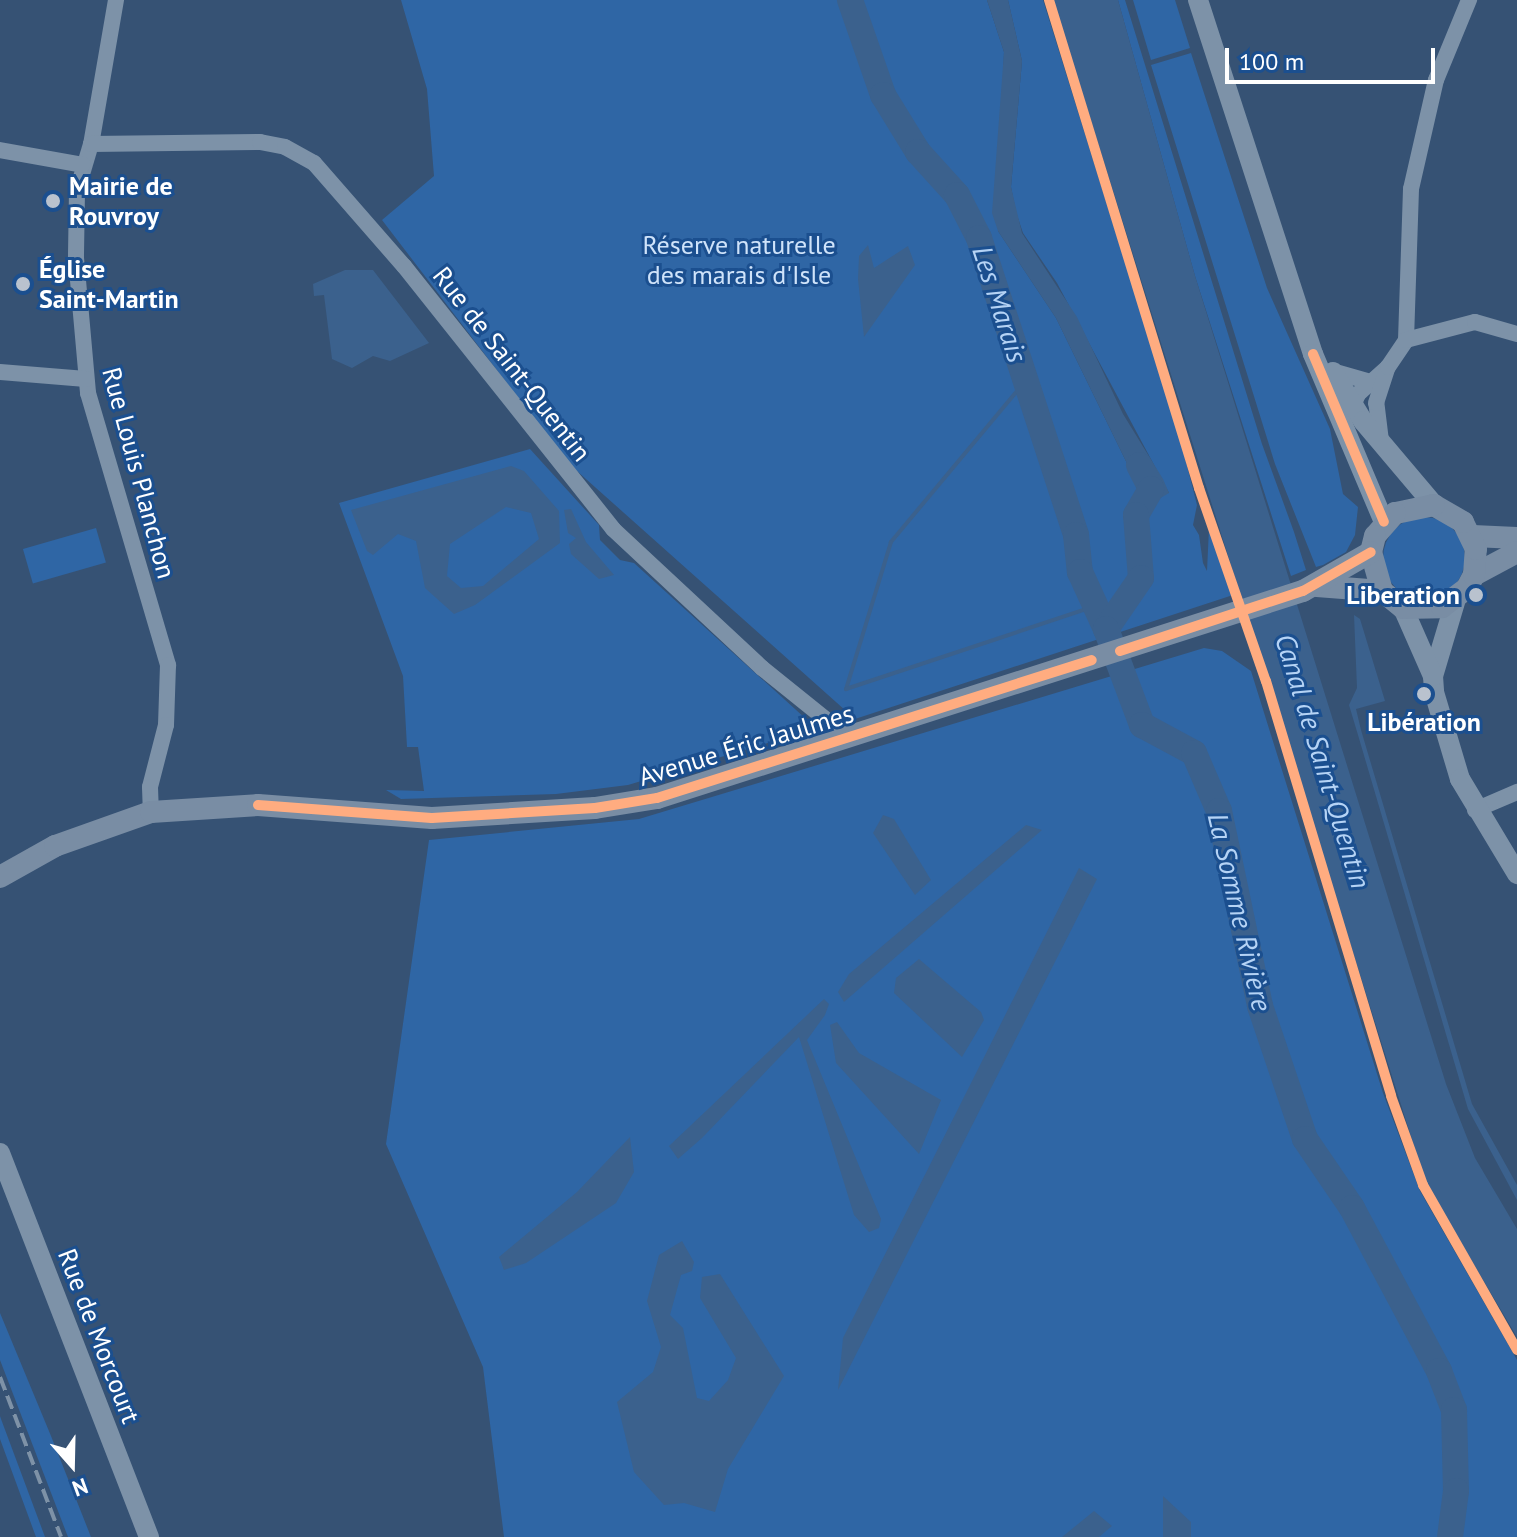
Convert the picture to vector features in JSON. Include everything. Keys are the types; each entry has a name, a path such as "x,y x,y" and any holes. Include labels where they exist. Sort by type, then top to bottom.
{"main road":[{"path":"1310,588 1371,552 1384,522 1407,507 1434,505 1450,511 1473,536 1474,575"},
{"path":"1473,536 1517,538"},
{"path":"1371,552 1382,591 1403,608 1427,610 1456,599 1474,575 1517,552"},
{"name":"Avenue Éric Jaulmes","path":"0,877 55,846 151,812 258,805 432,818 595,808 670,794 1310,588"},
{"path":"1310,588 1382,591"}],"street":[{"name":"Rue Louis Planchon","path":"116,0 91,144 83,165 76,236 86,379 168,665 166,725 150,787 151,812"},
{"path":"1198,0 1303,321 1384,522"},
{"path":"1381,441 1376,403 1388,367 1406,340 1411,189 1436,80 1469,0"},
{"name":"Rue de Saint-Quentin","path":"91,144 260,142 285,147 314,163 404,266 613,529 762,668 849,738"},
{"path":"0,150 83,165"},
{"path":"1303,321 1351,404 1434,505"},
{"path":"1406,340 1475,322 1517,334"},
{"path":"1351,440 1351,404 1388,367"},
{"path":"1332,371 1370,382"},
{"path":"0,372 86,379"},
{"path":"1433,676 1456,599"},
{"path":"1403,608 1433,676 1445,738 1475,810 1517,874"},
{"path":"1475,810 1517,792"},
{"name":"Rue de Morcourt","path":"0,1153 149,1537"}],"green space":[{"name":"Réserve naturelle des marais d'Isle","path":"401,0 987,0 1004,52 998,231 1056,318 1141,492 1169,493 1057,283 1023,233 1016,212 1011,187 1022,61 1008,0 1043,0 1180,438 1197,505 1193,525 1199,535 1203,563 1207,571 1209,528 1233,595 855,719 568,463 382,220 434,176 427,89"},
{"path":"1118,0 1125,0 1262,444 1306,570 1291,576 1195,276"},
{"path":"1133,0 1175,0 1190,48 1151,60"},
{"path":"1191,53 1267,288 1330,429 1343,494 1358,507 1355,535 1346,552 1316,567 1275,464 1151,65"},
{"path":"530,449 599,525 600,540 620,560 634,563 806,719 804,732 628,785 556,794 401,799 386,790 424,791 418,747 407,747 403,676 339,503"},
{"path":"1424,517 1440,520 1453,529 1462,542 1465,558 1462,574 1453,587 1440,596 1424,599 1408,596 1395,587 1386,574 1383,558 1386,542 1395,529 1408,520"},
{"path":"96,528 106,563 33,584 23,549"},
{"path":"1204,648 1222,651 1251,671 1383,1093 1420,1191 1517,1360 1517,1537 504,1537 483,1367 386,1144 429,840 639,819"},
{"path":"0,1313 91,1537 68,1537 0,1360"},
{"path":"0,1416 45,1537 36,1537 0,1439"}],"water":[{"path":"987,0 1008,0 1022,61 1011,187 1022,233 1077,317 1123,414 1163,479 1169,493 1157,500 1141,492 1056,318 998,231 992,213 1004,52"},
{"name":"Canal de Saint-Quentin","path":"1053,0 1118,0 1195,276 1446,1084 1475,1158 1517,1229 1517,1337 1426,1184"},
{"path":"868,245 874,268 908,246 915,265 864,337 858,279 859,256"},
{"path":"345,270 373,270 429,343 390,361 373,356 352,368 332,359 324,295 314,296 313,284"},
{"path":"511,466 524,471 559,511 560,543 475,605 454,614 425,588 416,541 398,534 373,555 367,551 351,510","holes":["506,507 531,513 539,539 483,586 461,588 447,576 450,544"]},
{"path":"571,509 586,542 614,575 599,579 571,554 569,544 576,538 568,533 564,510"},
{"path":"1354,615 1360,619 1385,701 1356,709 1361,730 1472,1104 1517,1185 1517,1200 1468,1109 1349,705 1357,688"},
{"path":"883,815 894,819 931,880 915,895 873,833"},
{"path":"1026,825 1042,830 844,1002 838,992 849,974"},
{"path":"1079,868 1097,879 838,1390 843,1338"},
{"path":"919,959 981,1012 984,1020 962,1057 894,993 896,978"},
{"path":"824,999 829,1004 825,1015 807,1040 881,1219 879,1228 869,1232 854,1215 799,1037 678,1159 669,1146"},
{"path":"837,1022 859,1053 941,1100 919,1154 836,1063 830,1025"},
{"path":"630,1137 634,1172 616,1203 526,1263 504,1270 499,1257 577,1192"},
{"path":"682,1241 694,1262 692,1271 681,1275 670,1315 683,1328 697,1398 709,1401 728,1380 736,1358 700,1298 702,1277 720,1274 784,1376 728,1469 715,1512 684,1503 664,1505 634,1472 617,1402 653,1372 661,1347 647,1301 659,1255"},
{"path":"1163,1496 1191,1522 1191,1537 1163,1537"},
{"path":"1094,1511 1112,1526 1099,1537 1062,1537"}],"waterway":[{"name":"Les Marais","path":"850,0 883,95 918,152 957,195 979,238 1076,535 1080,572 1106,629"},
{"path":"1028,378 891,542 846,689 1099,605"},
{"name":"La Somme Rivière","path":"1139,465 1151,489 1136,515 1141,578 1106,629 1142,725 1194,753 1219,811 1260,1006 1305,1139 1352,1208 1439,1371 1454,1410 1456,1491 1450,1537"}],"railway":[{"path":"0,1377 61,1537"}],"cycle path":[{"path":"1049,0 1199,488 1266,681 1391,1096 1423,1185 1517,1350"},
{"path":"1313,354 1384,522"},
{"path":"1120,651 1303,591 1371,552"},
{"path":"258,805 432,818 595,808 657,798 1092,660"}],"place":[{"name":"Mairie de Rouvroy","path":"53,201"},
{"name":"Église Saint-Martin","path":"23,284"},
{"name":"Liberation","path":"1476,595"},
{"name":"Libération","path":"1424,694"}]}
